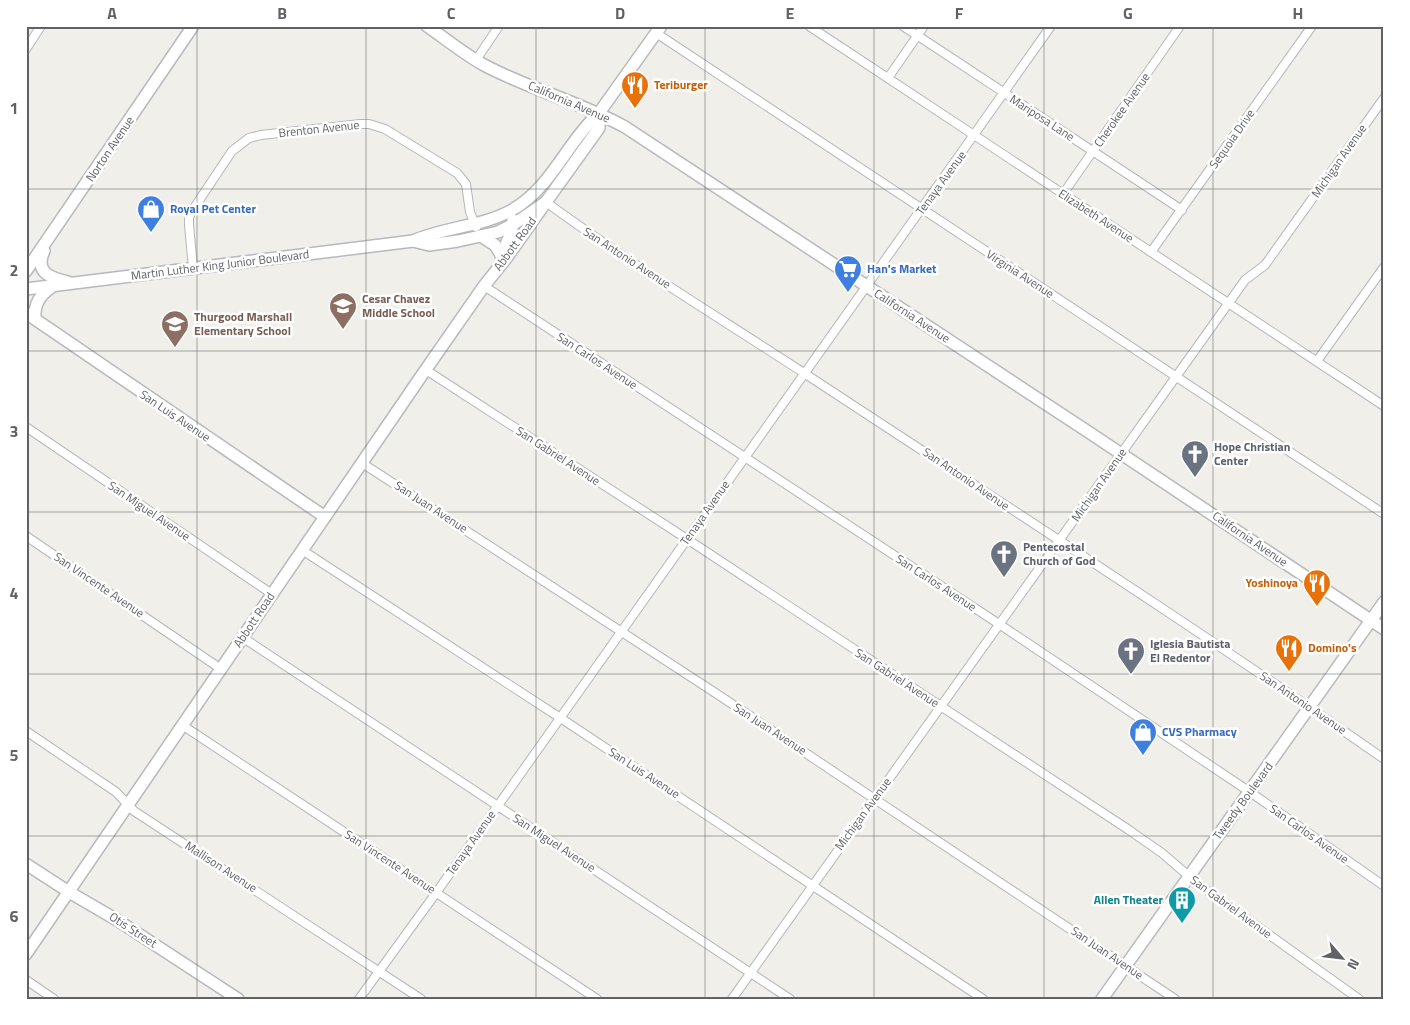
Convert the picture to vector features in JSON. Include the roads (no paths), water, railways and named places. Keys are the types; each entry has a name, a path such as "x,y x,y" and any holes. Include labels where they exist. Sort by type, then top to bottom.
{"main road":[{"name":"Norton Avenue","path":"26,271 193,26"},
{"name":"California Avenue","path":"427,26 476,60 625,127 1384,629"},
{"name":"Martin Luther King Junior Boulevard","path":"413,241 430,233 496,217 512,210 534,194 547,180 589,122 599,114 658,30"},
{"name":"Martin Luther King Junior Boulevard","path":"26,289 413,241 429,244 498,232 514,224 546,202 599,128 599,114"},
{"name":"Abbott Road","path":"26,954 484,286 546,202"},
{"name":"Abbott Road","path":"484,286 502,256 514,224 512,210"},
{"path":"52,234 42,253 43,270 52,278 74,283"},
{"path":"481,236 495,245 502,256"},
{"path":"31,316 42,293 53,286"},
{"name":"San Luis Avenue","path":"31,316 325,517"},
{"name":"Tweedy Boulevard","path":"1102,999 1384,602"},
{"name":"Otis Street","path":"26,864 68,892 117,920 238,999"}],"street":[{"path":"26,49 41,26"},
{"path":"476,60 499,26"},
{"name":"Elizabeth Avenue","path":"809,26 1384,406"},
{"name":"Mariposa Lane","path":"903,26 1182,210"},
{"path":"888,78 924,26"},
{"name":"Tenaya Avenue","path":"358,999 1052,26"},
{"name":"Cherokee Avenue","path":"1064,194 1180,26"},
{"name":"Sequoia Drive","path":"1151,252 1312,26"},
{"name":"Virginia Avenue","path":"658,30 922,209 1384,514"},
{"name":"Michigan Avenue","path":"732,999 1228,303 1245,280 1265,266 1384,98"},
{"name":"Brenton Avenue","path":"193,268 189,217 232,151 249,138 261,135 360,124 370,124 385,129 448,167 462,178 466,184 470,212 481,236"},
{"name":"San Antonio Avenue","path":"546,202 594,236 1310,707 1384,759"},
{"path":"1317,362 1384,267"},
{"name":"San Carlos Avenue","path":"484,286 999,624 1250,792 1384,886"},
{"name":"San Gabriel Avenue","path":"426,370 1129,830 1162,853 1198,884 1359,999"},
{"name":"San Miguel Avenue","path":"26,427 272,594"},
{"name":"San Juan Avenue","path":"362,463 875,798 1175,999"},
{"name":"San Vincente Avenue","path":"26,536 221,669"},
{"name":"San Luis Avenue","path":"302,550 559,717 983,999"},
{"name":"San Miguel Avenue","path":"242,637 790,999"},
{"name":"San Vincente Avenue","path":"182,725 597,999"},
{"name":"Mallison Avenue","path":"26,731 116,792 134,811 421,999"},
{"path":"26,980 54,999"}],"place":[{"name":"Teriburger","path":"635,109"},
{"name":"Royal Pet Center","path":"151,233"},
{"name":"Han's Market","path":"848,293"},
{"name":"Cesar Chavez Middle School","path":"343,330"},
{"name":"Thurgood Marshall Elementary School","path":"175,348"},
{"name":"Hope Christian Center","path":"1195,478"},
{"name":"Pentecostal Church of God","path":"1004,578"},
{"name":"Yoshinoya","path":"1317,607"},
{"name":"Domino's","path":"1289,672"},
{"name":"Iglesia Bautista El Redentor","path":"1131,675"},
{"name":"CVS Pharmacy","path":"1143,756"},
{"name":"Allen Theater","path":"1182,924"}]}
